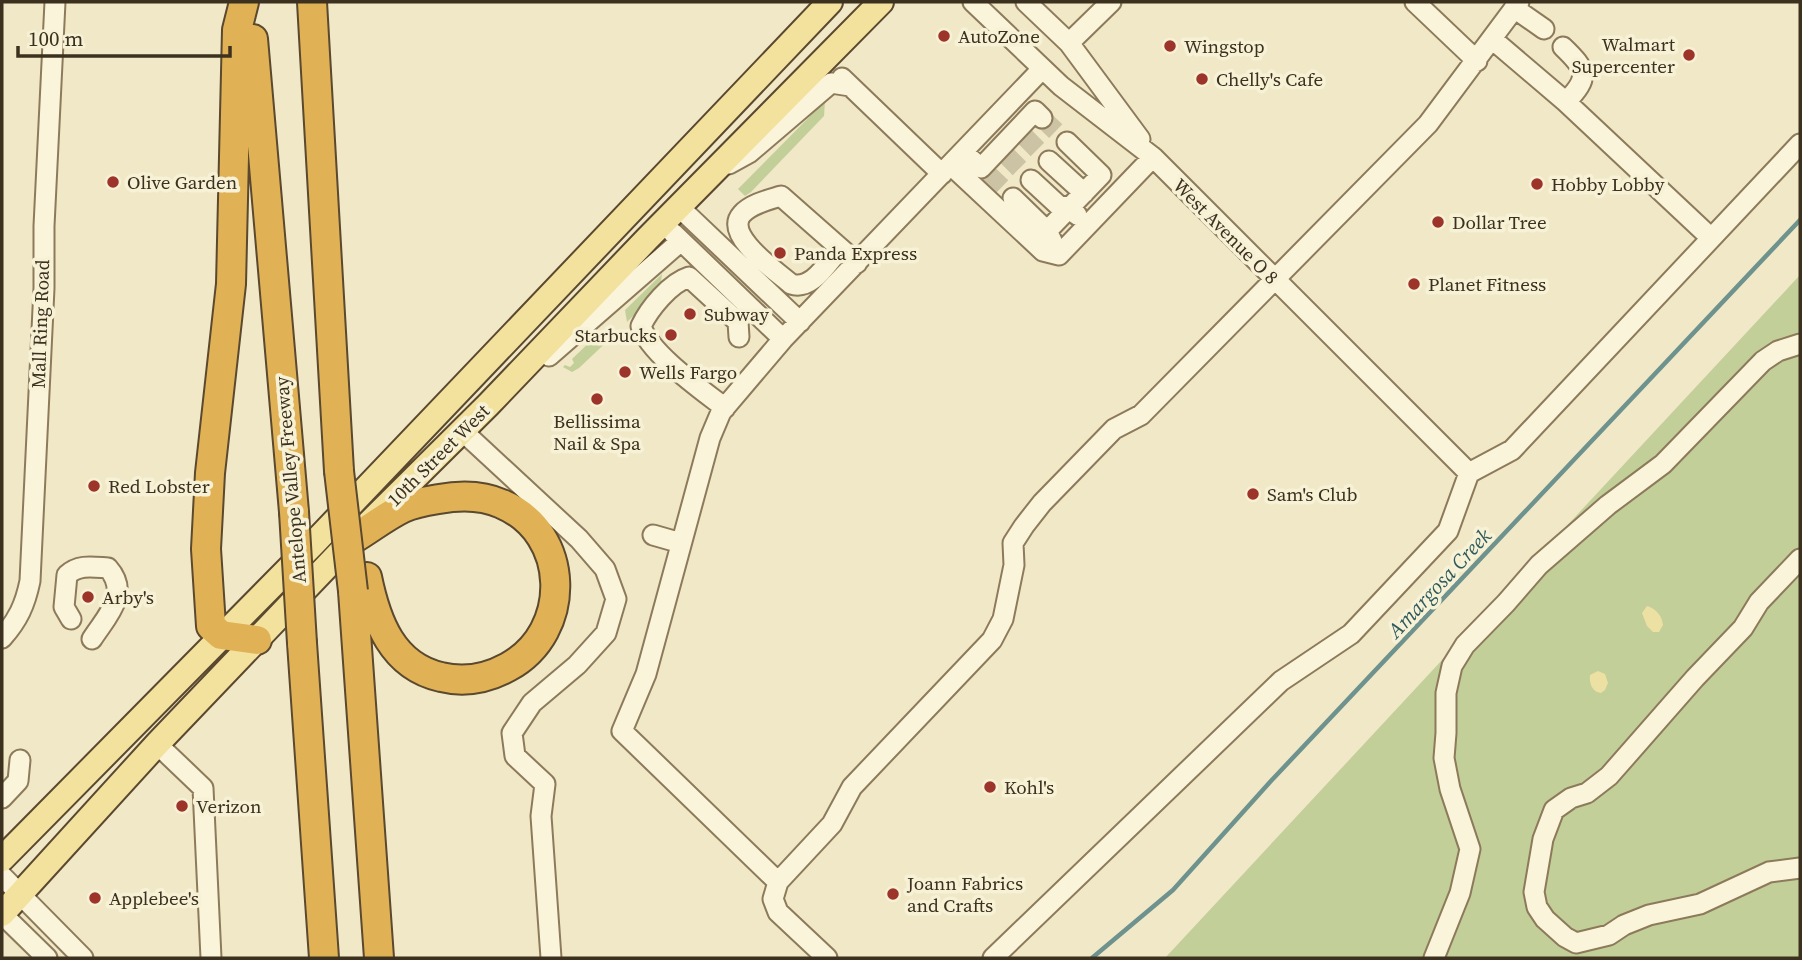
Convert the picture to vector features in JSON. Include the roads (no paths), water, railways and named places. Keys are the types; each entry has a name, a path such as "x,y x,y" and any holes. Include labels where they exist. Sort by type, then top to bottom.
{"highway":[{"name":"Antelope Valley Freeway","path":"247,2 293,512 324,958"},
{"path":"247,2 237,30 231,284 206,540 211,626 221,635 257,640"},
{"path":"312,2 339,471 360,584 379,958"},
{"path":"353,539 404,507 456,496 482,497 504,505 536,531 554,566 557,592 545,631 524,657 492,676 451,680 411,665 394,649 360,584"}],"main road":[{"name":"10th Street West","path":"2,859 313,544 830,2"},
{"name":"10th Street West","path":"2,914 157,744 353,539 488,405 881,2"},
{"path":"649,191 671,215"}],"street":[{"name":"Mall Ring Road","path":"2,638 25,605 30,581 55,2"},
{"name":"West Avenue O 8","path":"973,2 1042,69 1153,157 1469,473"},
{"path":"1026,2 1069,43 1153,157 1059,255"},
{"path":"1069,43 1111,2"},
{"path":"1415,2 1477,61"},
{"path":"827,958 778,912 773,899 778,882 832,824 852,787 992,640 1003,619 1013,565 1013,543 1042,503 1114,429 1141,415 1428,124 1517,5 1544,29"},
{"path":"1492,39 1566,102 1711,238"},
{"path":"1563,47 1581,64 1584,75 1580,87 1566,102"},
{"path":"823,60 850,86 952,163 1043,251 1059,255"},
{"path":"778,882 622,731 646,674 710,438 725,408 783,339 1042,69"},
{"path":"713,174 749,153 831,83 850,86"},
{"path":"952,163 984,171 1021,133 1035,111 1042,118"},
{"path":"1047,231 1101,175 1067,142"},
{"path":"993,958 1281,681 1352,634 1448,531 1469,473 1512,450 1800,144"},
{"path":"1049,161 1077,201 1088,225"},
{"path":"1031,180 1058,205 1077,201"},
{"path":"840,249 807,284 799,287 791,284 743,241 737,230 737,222 742,214 753,206 781,196 857,263"},
{"path":"1013,198 1047,231 1059,255"},
{"path":"671,215 800,322"},
{"path":"671,215 681,241 783,339"},
{"path":"488,405 681,241"},
{"path":"725,408 696,386 649,343 641,326 646,316 680,280 689,277 738,322 739,337"},
{"path":"1434,958 1460,893 1470,849 1450,789 1444,758 1448,679 1460,651 1539,565 1608,505 1663,464 1763,361 1778,351 1800,345"},
{"path":"471,439 579,538 605,569 616,599 606,633 578,665 532,703 512,733 515,756 545,783 541,816 551,958"},
{"path":"653,536 681,543"},
{"path":"1800,559 1759,602 1743,628 1609,776 1587,793 1571,798 1554,810 1543,839 1534,892 1537,907 1545,919 1576,943 1609,935 1624,925 1649,915 1700,904 1769,872 1800,868"},
{"path":"71,619 64,607 67,575 74,569 86,566 108,568 116,577 117,598 114,610 92,639"},
{"path":"157,744 202,788 211,958"},
{"path":"2,798 18,781 20,760"},
{"path":"2,876 83,958"},
{"path":"2,914 47,958"}],"waterway":[{"name":"Amargosa Creek","path":"1092,958 1173,890 1270,782 1800,220"}],"tunnel":[{"path":"1042,118 1067,142"},
{"path":"1024,136 1049,161"},
{"path":"1006,155 1031,180"},
{"path":"988,174 1013,198"}],"place":[{"name":"AutoZone","path":"944,36"},
{"name":"Wingstop","path":"1170,46"},
{"name":"Walmart Supercenter","path":"1689,55"},
{"name":"Chelly's Cafe","path":"1202,79"},
{"name":"Olive Garden","path":"113,182"},
{"name":"Hobby Lobby","path":"1537,184"},
{"name":"Dollar Tree","path":"1438,222"},
{"name":"Panda Express","path":"780,253"},
{"name":"Planet Fitness","path":"1414,284"},
{"name":"Subway","path":"690,314"},
{"name":"Starbucks","path":"671,335"},
{"name":"Wells Fargo","path":"625,372"},
{"name":"Bellissima Nail & Spa","path":"597,399"},
{"name":"Red Lobster","path":"94,486"},
{"name":"Sam's Club","path":"1253,494"},
{"name":"Arby's","path":"88,597"},
{"name":"Kohl's","path":"990,787"},
{"name":"Verizon","path":"182,806"},
{"name":"Joann Fabrics and Crafts","path":"893,894"},
{"name":"Applebee's","path":"95,898"}]}
